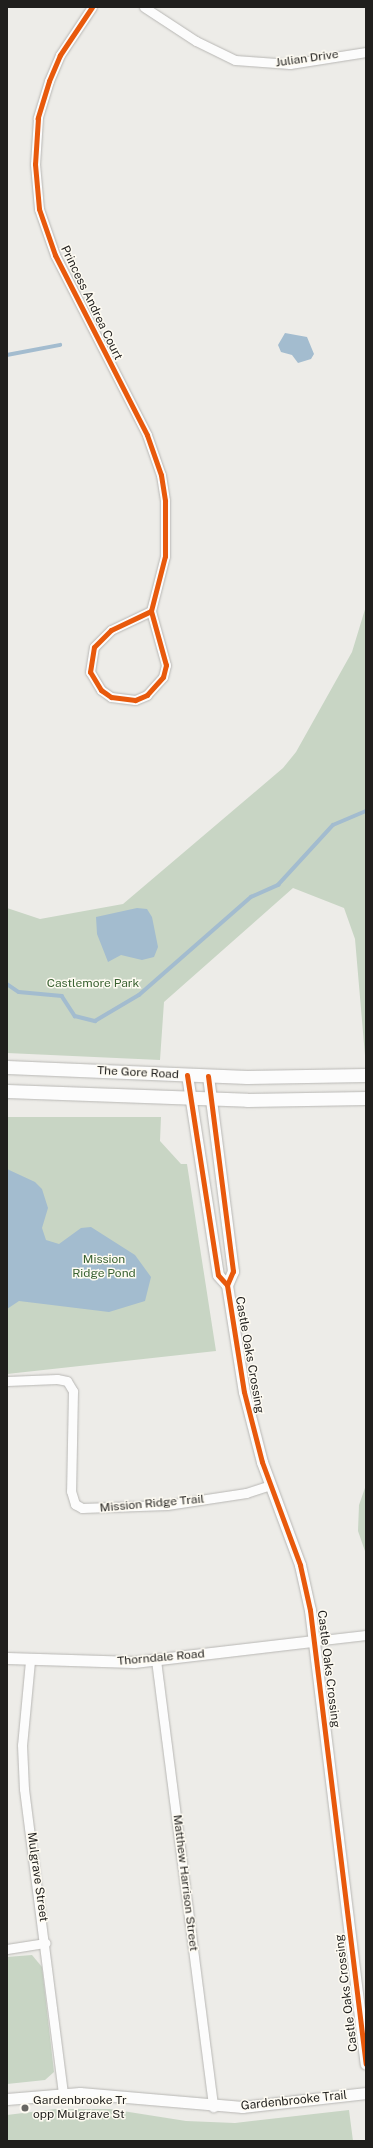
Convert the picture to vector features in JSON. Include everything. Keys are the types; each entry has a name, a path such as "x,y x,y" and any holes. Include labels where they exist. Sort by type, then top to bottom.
{"main road":[{"name":"The Gore Road","path":"7,1068 208,1076 366,1075"},
{"name":"The Gore Road","path":"7,1091 190,1098 366,1098"}],"street":[{"name":"Princess Andrea Court","path":"92,7 60,55 49,81 38,118 35,164 39,209 55,255 147,435 161,475 167,529 165,556 151,610 166,666 163,677 147,695 135,700 111,697 101,690 90,672 94,647 111,630 151,610"},
{"name":"Julian Drive","path":"144,7 214,52 235,60 290,64 366,52"},
{"name":"Castle Oaks Crossing","path":"187,1075 218,1275 227,1285"},
{"name":"Castle Oaks Crossing","path":"208,1076 233,1271 227,1285 244,1392 270,1485 303,1577 314,1641 366,2064"},
{"name":"Mission Ridge Trail","path":"7,1381 57,1379 67,1381 74,1390 71,1491 75,1504 82,1508 167,1505 246,1493 270,1485"},
{"path":"314,1641 366,1636"},
{"name":"Thorndale Road","path":"7,1658 30,1660 156,1660 314,1641"},
{"name":"Mulgrave Street","path":"30,1660 22,1745 24,1789 46,1943 63,2094"},
{"name":"Matthew Harrison Street","path":"156,1660 213,2107"},
{"path":"7,1949 46,1943"},
{"name":"Gardenbrooke Trail","path":"7,2099 63,2094 124,2096 213,2107 260,2106 366,2093"}],"green space":[{"name":"Castlemore Park","path":"366,606 366,1067 355,939 344,908 293,888 164,1002 160,1060 7,1053 7,908 40,919 123,904 283,768 296,752 352,652"},
{"name":"Mission Ridge Pond","path":"7,1117 161,1117 160,1141 181,1164 187,1164 216,1351 7,1374"},
{"path":"366,1485 366,1554 358,1531 359,1505"},
{"path":"32,1955 42,1967 54,2072 45,2080 7,2084 7,1957"},
{"path":"55,2109 110,2109 186,2121 235,2123 349,2110 353,2141 7,2141 7,2115"}],"water":[{"path":"285,333 307,337 314,354 311,359 298,363 292,355 281,352 278,345"},
{"path":"137,908 147,909 152,917 158,947 154,957 142,960 121,955 108,962 97,934 96,917"},
{"path":"7,1169 35,1182 42,1189 48,1208 42,1228 46,1240 59,1244 81,1228 91,1227 135,1255 151,1277 145,1301 109,1312 19,1301 7,1309"}],"waterway":[{"path":"7,355 60,345"},
{"path":"7,984 19,992 62,996 75,1016 95,1021 139,995 251,897 278,885 333,825 366,811"}],"cycle path":[{"path":"92,7 60,55 49,81 38,118 35,164 39,209 55,255 147,435 161,475 165,501 165,556 151,611 166,665 163,677 147,695 135,700 111,697 101,690 90,672 94,647 111,630 151,611"},
{"path":"187,1075 218,1275 227,1285 244,1392 262,1462 300,1565 310,1610 366,2064"},
{"path":"208,1076 233,1271 227,1285"}],"place":[{"name":"Gardenbrooke Tr opp Mulgrave St","path":"25,2108"}]}
